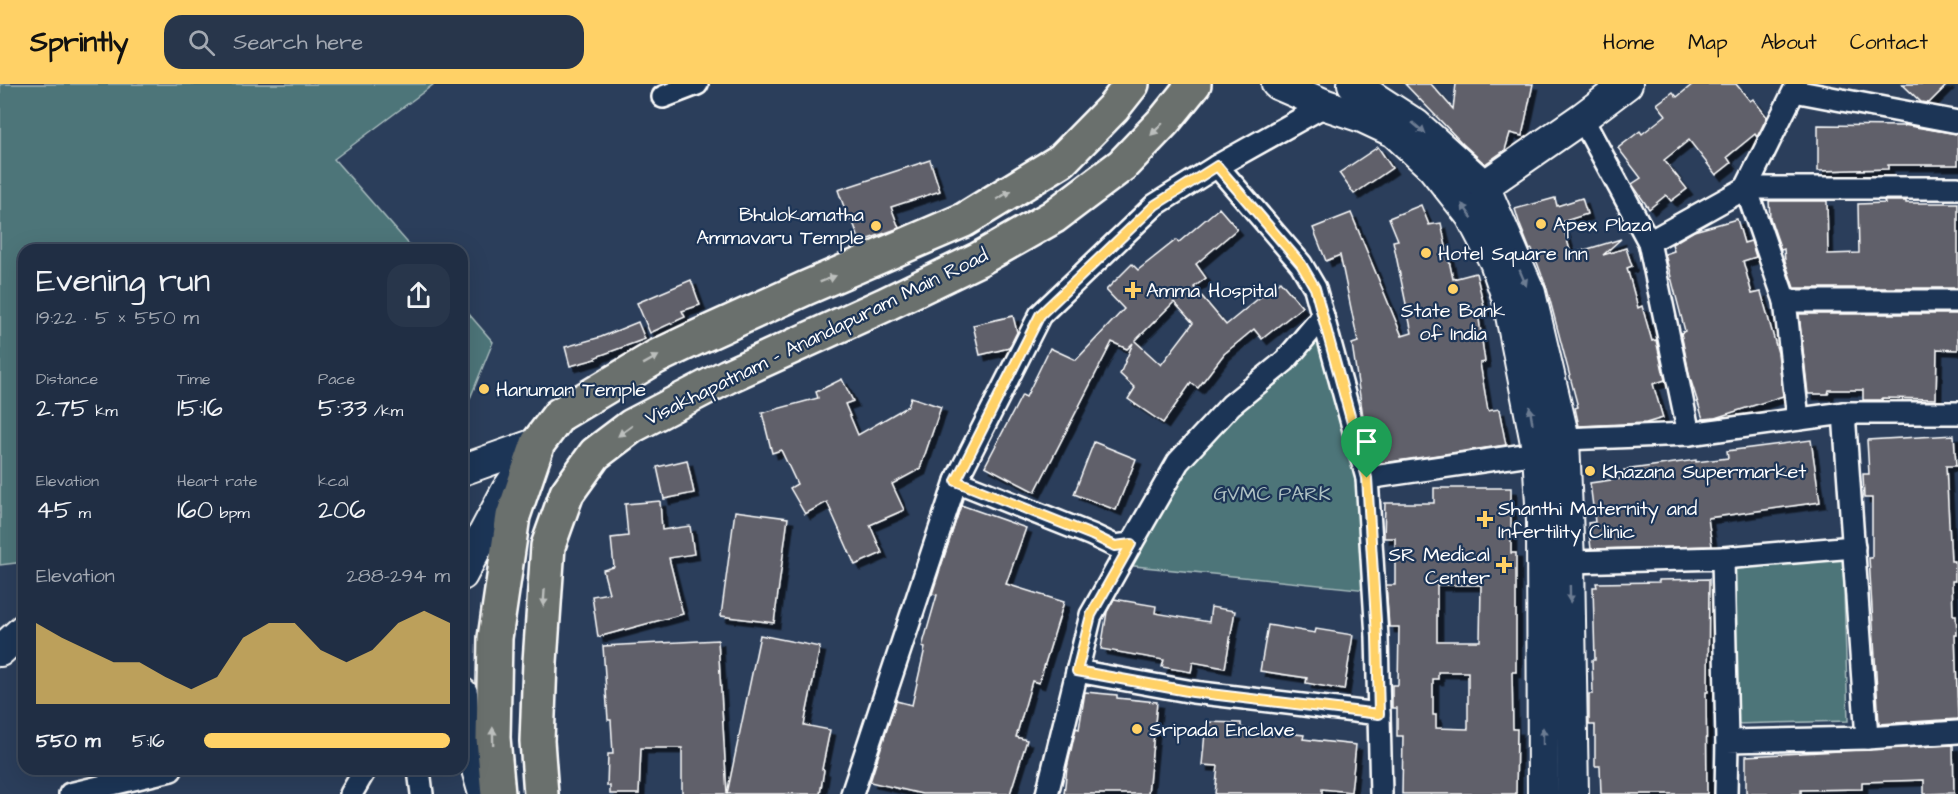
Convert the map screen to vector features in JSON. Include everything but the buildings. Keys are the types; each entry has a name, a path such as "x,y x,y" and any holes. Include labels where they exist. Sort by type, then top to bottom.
{"main road":[{"name":"Visakhapatnam - Anandapuram Main Road","path":"498,794 493,738 495,638 513,516 538,443 559,415 656,357 806,288 964,220 1062,160 1113,108 1132,84"},
{"name":"Visakhapatnam - Anandapuram Main Road","path":"541,794 537,741 548,546 567,493 595,454 632,426 729,376 885,305 979,259 1053,217 1122,165 1165,120 1194,84"}],"street":[{"path":"663,97 697,84"},
{"path":"1277,84 1394,132 1432,167 1471,216 1495,262 1508,300 1538,453 1542,520 1543,794"},
{"path":"1353,84 1415,124 1484,186 1530,293 1564,439 1569,562 1573,794"},
{"path":"1484,186 1627,84"},
{"path":"1798,419 1785,301 1746,188 1794,91 1958,122"},
{"path":"857,793 956,481 1040,315 1155,205 1217,166 1326,105"},
{"path":"1582,118 1649,242 1689,434"},
{"path":"1217,166 1301,264 1315,288 1367,478 1377,637 1381,794"},
{"path":"1649,242 1746,188 1958,188"},
{"path":"1785,301 1958,301"},
{"path":"1047,794 1091,615 1178,462 1231,405 1285,361 1323,316"},
{"path":"1564,439 1689,434 1844,413 1958,413"},
{"path":"1844,413 1867,738"},
{"path":"468,468 538,443"},
{"path":"468,564 507,490 538,443"},
{"path":"1367,478 1538,453"},
{"path":"956,481 1115,546 1131,544"},
{"path":"1569,562 1724,558 1854,547"},
{"path":"1724,558 1726,794"},
{"path":"0,636 18,631"},
{"path":"0,651 18,634"},
{"path":"1077,671 1193,692 1379,714"},
{"path":"1727,741 1867,738 1958,732"},
{"path":"468,738 484,794"},
{"path":"70,794 150,775"},
{"path":"351,794 362,775"},
{"path":"419,775 422,794"}],"green space":[{"path":"0,84 434,84 334,159 409,244 18,244 18,563 0,565"},
{"path":"468,313 493,342 468,403"},
{"name":"GVMC PARK","path":"1322,324 1356,464 1368,590 1125,565 1179,467"},
{"path":"1843,560 1848,721 1735,724 1731,564"}],"place":[{"name":"Apex Plaza","path":"1541,224"},
{"name":"Bhulokamatha Ammavaru Temple","path":"876,226"},
{"name":"Hotel Square Inn","path":"1426,253"},
{"name":"State Bank of India","path":"1453,289"},
{"name":"Amma Hospital","path":"1133,290"},
{"name":"Hanuman Temple","path":"484,389"},
{"name":"Khazana Supermarket","path":"1590,471"},
{"name":"Shanthi Maternity and Infertility Clinic","path":"1485,519"},
{"name":"SR Medical Center","path":"1504,565"},
{"name":"Sripada Enclave","path":"1137,729"}],"route":[{"path":"1217,166 1301,264 1315,288 1367,478 1377,637 1379,714 1193,692 1077,671 1091,615 1131,544 1115,546 956,481 1040,315 1155,205 1217,166"}]}
